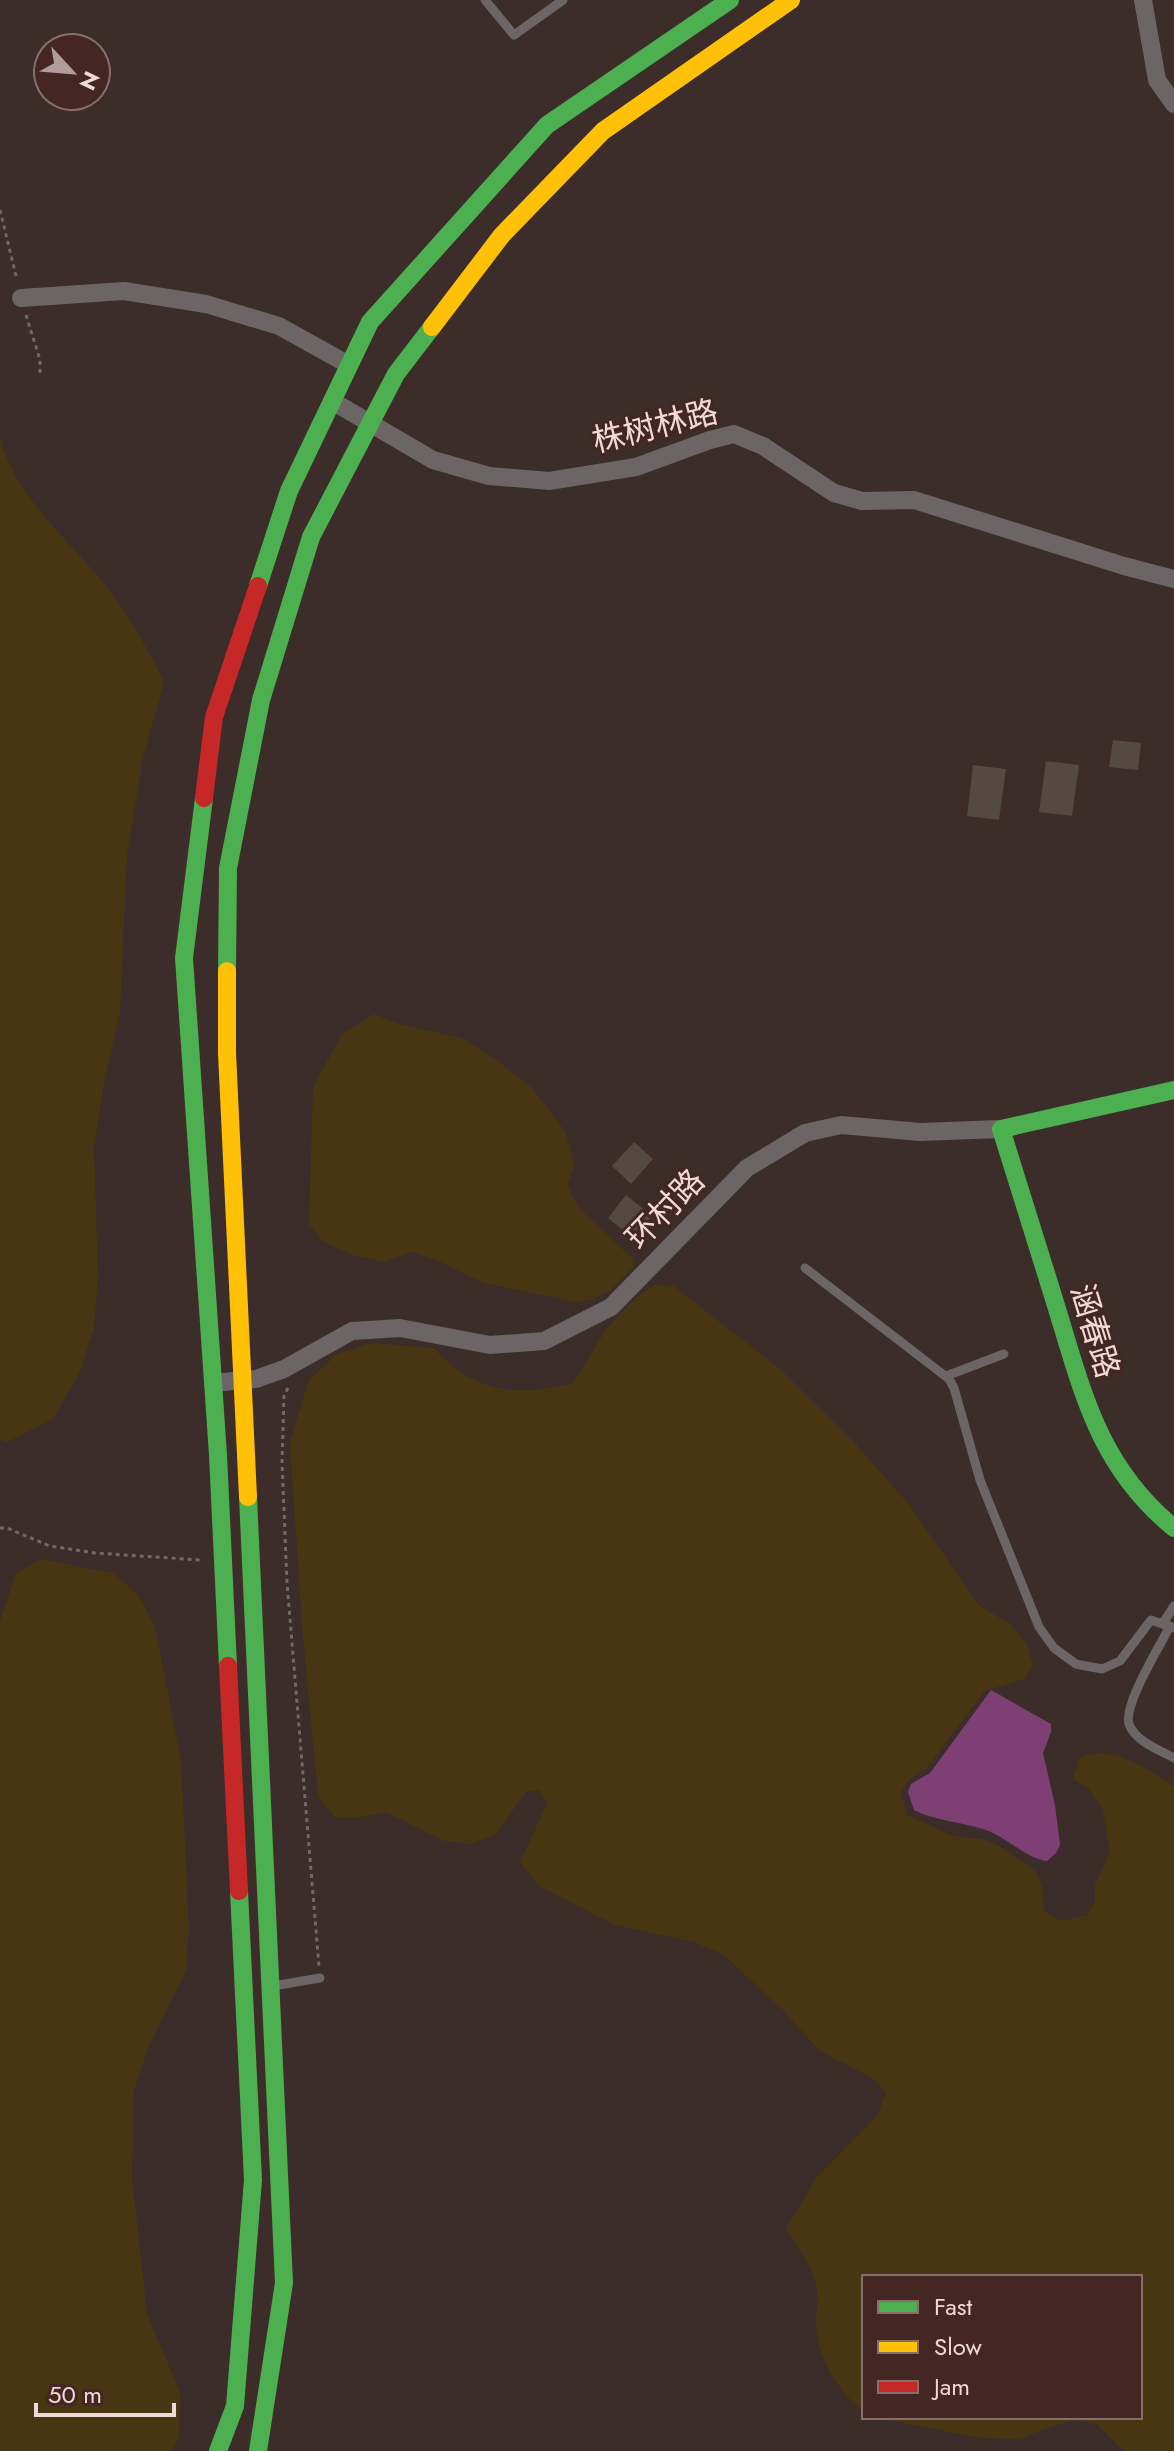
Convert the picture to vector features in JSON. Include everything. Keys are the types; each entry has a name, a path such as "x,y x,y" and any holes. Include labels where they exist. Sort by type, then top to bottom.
{"main road":[{"path":"218,2451 235,2406 253,2180 223,1558 184,958 214,717 289,491 370,322 547,125 730,0"},
{"path":"258,2451 284,2283 227,1053 228,868 261,700 311,537 396,374 502,235 603,131 791,0"},
{"name":"环村路","path":"1001,1129 1174,1090"},
{"name":"涵春路","path":"1001,1129 1090,1416 1109,1454 1136,1494 1174,1528"}],"street":[{"path":"1143,0 1157,80 1174,104"},
{"path":"21,298 124,291 206,304 279,326 349,365"},
{"name":"株树林路","path":"332,401 433,460 489,476 549,481 636,467 734,434 763,446 834,493 862,501 914,500 1174,579"},
{"name":"环村路","path":"213,1383 242,1381 284,1369 352,1331 400,1328 490,1345 544,1341 611,1307 747,1168 805,1133 841,1125 920,1132 1001,1129"}],"lane":[{"path":"485,0 514,35 563,0"},
{"path":"805,1268 946,1376 954,1388 980,1480 1039,1627 1054,1648 1076,1664 1102,1669 1120,1661 1147,1622 1151,1620 1169,1626"},
{"path":"946,1376 1004,1354"},
{"path":"1174,1606 1169,1626 1129,1707 1129,1723 1136,1735 1174,1758"},
{"path":"270,1986 320,1978"}],"path":[{"path":"289,1386 284,1396 282,1462 287,1583 320,1978"},
{"path":"0,1528 50,1546 95,1553 192,1561 223,1558"}],"shaded area":[{"path":"0,436 15,475 27,493 117,601 164,681 143,758 127,855 120,1013 104,1083 94,1149 98,1276 94,1328 80,1372 53,1419 7,1442 0,1440"},
{"path":"374,1014 399,1024 462,1038 532,1088 565,1131 575,1164 567,1185 578,1207 633,1259 633,1267 609,1291 591,1300 575,1302 484,1283 436,1260 411,1252 384,1262 353,1255 323,1242 309,1224 313,1087 342,1034"},
{"path":"654,1285 674,1286 781,1370 853,1441 907,1502 979,1605 1011,1625 1027,1644 1033,1666 1024,1679 985,1691 925,1770 909,1780 901,1793 907,1815 953,1836 983,1839 1005,1849 1036,1871 1042,1887 1044,1911 1061,1921 1087,1915 1095,1901 1095,1884 1110,1853 1103,1810 1088,1788 1073,1779 1080,1757 1093,1754 1117,1756 1140,1765 1174,1786 1174,2451 1124,2451 1097,2424 1071,2420 1019,2439 979,2438 883,2419 1142,2419 1142,2275 862,2275 862,2409 845,2394 824,2359 817,2334 816,2282 786,2229 817,2177 878,2115 886,2092 873,2079 819,2050 782,2009 724,1955 694,1942 615,1925 539,1886 520,1862 547,1804 539,1790 526,1792 496,1834 471,1844 444,1841 386,1812 355,1818 335,1817 318,1797 302,1626 290,1442 309,1380 337,1354 371,1343 434,1348 464,1374 498,1388 534,1390 573,1383 607,1328"},
{"path":"41,1559 113,1573 138,1595 155,1626 181,1760 189,1929 186,1971 149,2046 134,2090 132,2176 147,2314 180,2392 179,2436 172,2451 0,2451 0,1622 16,1573"},
{"path":"991,1690 1051,1724 1043,1753 1060,1845 1047,1861 1031,1856 986,1830 914,1810 908,1792 911,1784 930,1773"}],"building":[{"path":"1113,740 1141,743 1138,770 1109,767"},
{"path":"1046,761 1079,765 1072,816 1039,812"},
{"path":"973,765 1006,769 999,820 967,816"},
{"path":"634,1142 653,1159 631,1184 612,1166"},
{"path":"626,1195 652,1216 634,1239 608,1218"}],"traffic: fast":[{"path":"258,586 289,491 370,322 547,125 730,0"},
{"path":"227,971 228,868 261,700 311,537 396,374 432,327"},
{"path":"204,798 184,958 218,1455 228,1666"},
{"path":"1174,1090 1001,1129 1074,1364 1096,1424 1127,1478 1148,1504 1174,1528"},
{"path":"248,1497 284,2283 258,2451"},
{"path":"218,2451 235,2406 253,2180 239,1891"}],"traffic: slow":[{"path":"432,327 502,235 603,131 791,0"},
{"path":"227,971 227,1053 248,1497"}],"traffic: jam":[{"path":"204,798 214,717 258,586"},
{"path":"228,1666 239,1891"}]}
